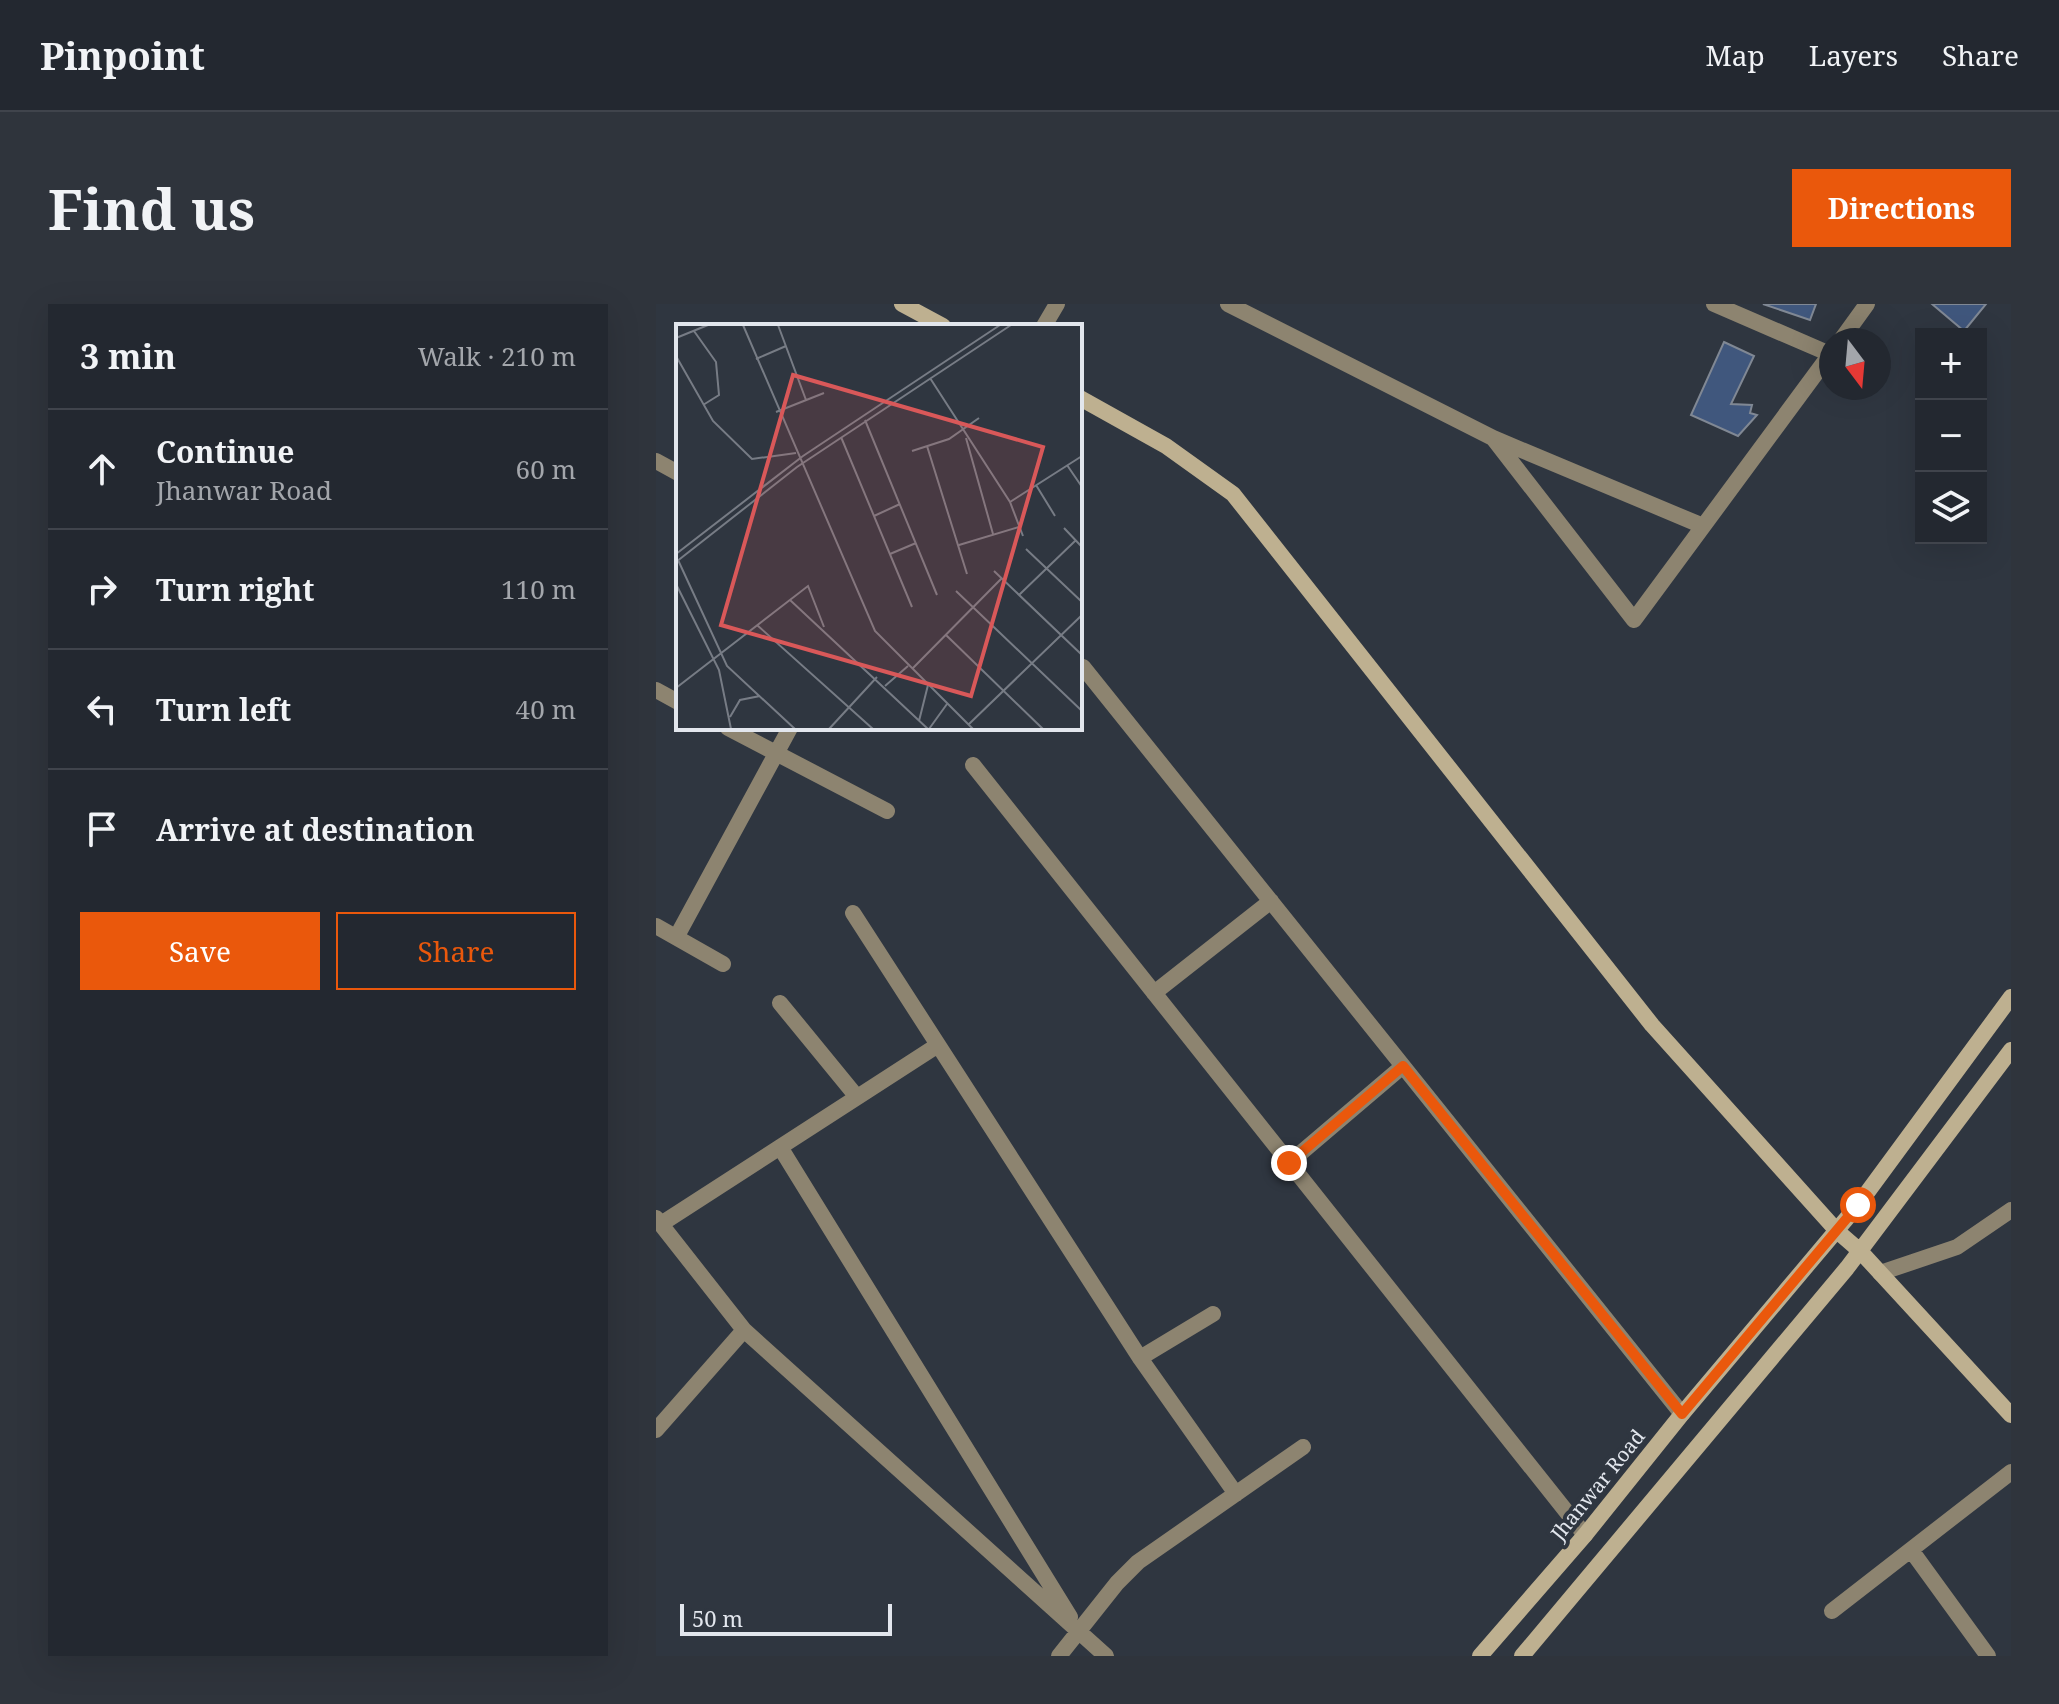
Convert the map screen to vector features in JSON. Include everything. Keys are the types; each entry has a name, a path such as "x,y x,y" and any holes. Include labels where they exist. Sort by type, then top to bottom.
{"street":[{"path":"902,304 939,324"},
{"path":"1045,324 1057,304"},
{"path":"1228,304 1493,438 1703,526"},
{"path":"1714,304 1819,349"},
{"path":"1850,328 1867,304"},
{"path":"1493,438 1634,620 1819,370"},
{"path":"1082,399 1166,446 1233,494 1652,1025 1837,1231 1860,1251 2011,1415"},
{"path":"656,461 676,472"},
{"path":"1083,667 1682,1414"},
{"path":"656,690 676,701"},
{"path":"732,730 887,811"},
{"path":"677,936 789,730"},
{"path":"973,765 1585,1535"},
{"path":"1154,993 1271,901"},
{"path":"853,913 1140,1358 1236,1494"},
{"path":"656,926 723,964"},
{"name":"Jhanwar Road","path":"1480,1656 1585,1535 1682,1414 1837,1231 2011,997"},
{"path":"780,1003 857,1097"},
{"path":"938,1045 658,1221 744,1330 1106,1656"},
{"path":"1522,1656 1860,1251 2011,1050"},
{"path":"1289,1163 1403,1066"},
{"path":"780,1147 1079,1632"},
{"path":"1880,1273 1957,1247 2011,1210"},
{"path":"1140,1358 1213,1314"},
{"path":"656,1430 744,1330"},
{"path":"1059,1656 1117,1583 1138,1562 1303,1447"},
{"path":"1832,1611 2011,1472"},
{"path":"1911,1550 1988,1656"}],"building":[{"path":"1763,304 1816,304 1810,320"},
{"path":"1932,304 1986,304 1966,328 1960,328"},
{"path":"1724,342 1754,356 1731,404 1752,405 1750,413 1757,415 1738,436 1691,415"}],"route":[{"path":"1289,1163 1403,1066 1682,1414 1858,1205"}]}
